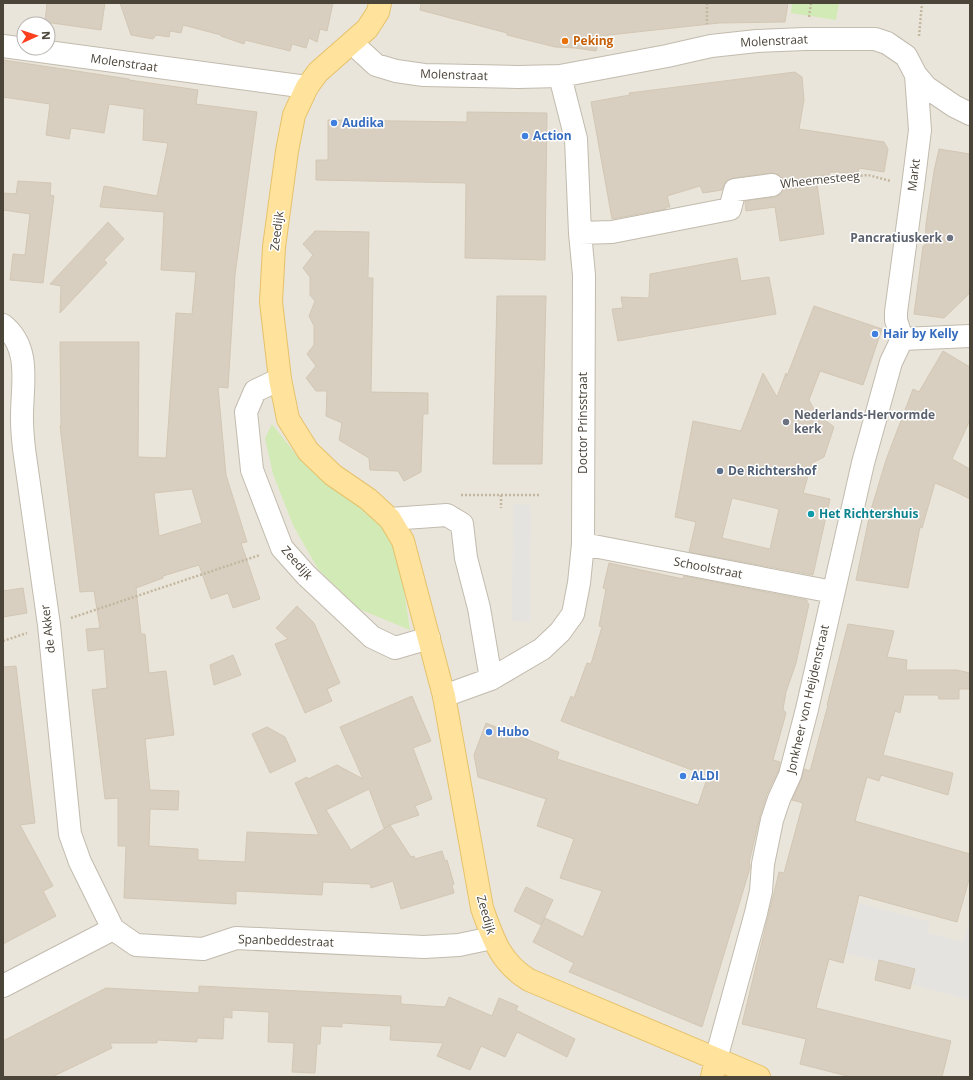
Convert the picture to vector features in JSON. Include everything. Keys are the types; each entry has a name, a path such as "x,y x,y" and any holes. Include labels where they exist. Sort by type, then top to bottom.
{"main road":[{"path":"307,88 318,72 367,29 378,12 380,3"},
{"name":"Zeedijk","path":"307,88 294,115 287,150 274,247 271,302 280,379 288,418 308,451 333,475 368,499 390,520 403,541 444,696 482,908 492,938 498,950 507,962 518,973 529,980 714,1068 760,1077"}],"street":[{"name":"Molenstraat","path":"352,43 376,66 396,71 424,75 518,77 560,76 711,46 757,41 875,39 891,45 906,56 916,75"},
{"name":"Molenstraat","path":"3,46 307,88"},
{"path":"916,75 926,87 954,106 970,114"},
{"name":"Markt","path":"902,339 896,320 896,312 920,130 916,75"},
{"name":"Doctor Prinsstraat","path":"444,696 491,679 542,649 560,632 573,614 579,583 583,544 584,275 580,233 576,139 560,76"},
{"path":"580,233 612,232 730,209 735,190 772,185"},
{"name":"de Akker","path":"3,325 17,342 24,365 22,420 24,448 49,625 70,834 80,862 113,929"},
{"path":"902,339 970,336"},
{"name":"Jonkheer von Heijdenstraat","path":"714,1068 756,913 761,891 763,864 772,820 779,799 790,775 807,709 863,463 891,362 902,339"},
{"name":"Zeedijk","path":"280,379 255,391 246,412 252,470 282,548 306,575 372,637 395,648 429,638"},
{"path":"390,520 447,515 462,524 466,558 480,615 491,679"},
{"name":"Schoolstraat","path":"583,544 833,592"},
{"path":"3,986 113,929"},
{"name":"Spanbeddestraat","path":"113,929 136,945 203,949 236,938 424,947 459,945 492,938"}],"path":[{"name":"Wheemesteeg","path":"772,185 868,175 913,186"},
{"path":"501,496 501,508"},
{"path":"3,641 282,548"}],"shaded area":[{"path":"3,3 970,3 970,1077 3,1077"},
{"path":"513,504 531,505 530,622 512,621"},
{"path":"859,903 930,922 927,932 963,942 970,916 970,1001 912,984 915,972 845,953"}],"green space":[{"path":"792,3 839,3 836,20 791,13"},
{"path":"272,424 298,457 354,501 385,529 400,564 410,630 359,609 318,569 293,525 273,474 265,438"}],"building":[{"path":"47,3 105,3 101,30 56,24 56,16 46,16"},
{"path":"120,3 333,3 327,31 320,29 317,42 309,38 306,48 292,44 290,51 245,40 244,44 221,35 183,25 181,33 170,31 169,37 156,35 153,39 131,35"},
{"path":"421,3 788,3 785,22 719,23 600,36 596,51 555,47 507,35 507,33 420,10"},
{"path":"3,60 198,90 196,104 257,112 235,275 228,388 218,387 226,475 247,542 241,543 260,599 233,608 228,593 211,599 199,565 163,576 163,578 136,588 141,634 145,634 149,673 166,671 174,735 145,739 150,790 179,791 178,810 150,809 149,846 198,849 198,860 245,862 247,832 319,835 295,783 307,777 308,779 337,765 363,779 340,727 412,696 431,741 413,748 432,799 415,806 419,815 390,825 411,857 414,856 415,859 442,851 445,861 447,860 454,884 452,885 454,893 401,909 393,881 371,888 370,884 323,882 322,895 236,891 236,904 124,898 126,846 118,846 118,798 105,799 92,690 107,688 104,649 88,651 86,629 100,628 94,591 80,592 60,426 60,342 139,342 138,457 166,458 176,313 192,314 196,272 161,270 164,212 100,207 104,186 157,196 168,143 143,140 144,109 109,104 104,133 71,128 69,139 46,135 50,104 3,97","holes":["192,489 202,523 159,536 154,493","369,789 384,828 390,825 351,850 326,810"]},
{"path":"795,72 802,77 804,100 799,129 884,142 888,149 884,172 859,168 858,173 830,172 829,175 816,177 824,234 780,241 775,207 746,211 745,201 774,197 779,195 783,190 784,184 782,178 777,174 771,173 733,178 726,181 722,190 703,193 700,186 667,196 670,207 666,207 666,209 612,219 591,102 630,95 629,93"},
{"path":"467,112 547,113 545,260 465,258 466,183 316,180 316,160 328,160 328,120 467,122"},
{"name":"Pancratiuskerk","path":"939,149 970,154 970,293 944,318 914,314 923,246 925,246 926,224 934,171"},
{"path":"18,181 51,183 50,195 54,196 43,283 10,280 13,254 25,255 30,214 3,210 3,193 16,194"},
{"path":"108,222 124,239 104,260 107,263 60,313 61,286 50,284"},
{"path":"315,231 369,232 368,278 373,278 371,392 428,393 428,414 423,414 421,472 404,481 398,471 370,470 369,458 339,440 342,423 326,416 327,391 316,391 306,378 316,366 307,354 314,345 314,326 309,316 315,301 310,295 310,277 303,268 313,255 303,244"},
{"path":"737,258 741,281 769,277 776,314 618,341 612,309 623,308 621,297 649,298 650,274"},
{"path":"497,296 546,296 542,464 493,464"},
{"path":"814,306 882,329 863,385 820,371 809,400 820,421 825,420 834,427 824,457 812,463 803,493 830,499 813,575 689,552 696,522 675,517 693,421 741,431 763,373 777,397 786,373 787,376","holes":["732,498 779,509 770,549 722,538"]},
{"path":"943,351 970,367 970,420 952,459 970,469 970,499 935,483 922,528 920,527 908,588 856,580 870,513 886,460 913,389 919,392"},
{"path":"609,563 683,579 684,576 807,600 807,603 809,604 796,663 786,692 783,709 786,713 773,760 780,762 778,771 767,794 760,816 749,863 750,868 702,1027 569,972 574,963 533,942 545,918 583,937 602,891 560,878 574,839 537,826 546,799 478,777 474,755 486,723 559,752 557,759 698,805 708,776 561,721 571,696 574,698 587,663 591,664 602,627 599,626 606,589 603,588"},
{"path":"23,588 27,613 3,617 3,591"},
{"path":"297,606 314,623 340,683 327,689 332,701 305,713 275,644 288,639 276,628"},
{"path":"848,624 894,631 887,657 907,660 906,670 957,670 970,673 970,689 959,689 959,699 939,699 938,695 904,695 900,713 895,711 883,755 953,773 948,795 881,775 879,781 867,777 855,821 970,854 970,876 957,922 859,895 843,963 829,959 816,1008 951,1041 942,1077 851,1077 800,1064 806,1039 742,1024 779,872 784,873 803,803 792,800 804,769 810,771"},
{"path":"233,655 241,675 214,685 210,665"},
{"path":"16,666 35,823 20,825 53,886 43,891 56,916 3,944 3,667"},
{"path":"267,727 285,737 296,761 270,773 252,734"},
{"path":"526,887 553,900 541,925 514,911"},
{"path":"879,960 915,969 910,989 875,980"},
{"path":"199,986 401,996 401,1004 445,1007 449,997 492,1016 499,998 518,1006 516,1010 575,1039 567,1057 517,1032 505,1057 481,1046 470,1070 437,1056 443,1043 390,1040 391,1026 342,1023 342,1027 321,1026 320,1044 317,1044 315,1073 292,1072 294,1043 268,1042 269,1012 232,1010 232,1018 224,1017 223,1039 197,1038 197,1042 157,1040 157,1043 110,1043 112,1048 52,1077 3,1077 3,1041 106,988 199,993"}],"place":[{"name":"Peking","path":"565,41"},
{"name":"Audika","path":"334,123"},
{"name":"Action","path":"525,136"},
{"name":"Pancratiuskerk","path":"950,238"},
{"name":"Hair by Kelly","path":"875,334"},
{"name":"Nederlands-Hervormde kerk","path":"786,422"},
{"name":"De Richtershof","path":"720,471"},
{"name":"Het Richtershuis","path":"811,514"},
{"name":"Hubo","path":"489,732"},
{"name":"ALDI","path":"683,776"}]}
